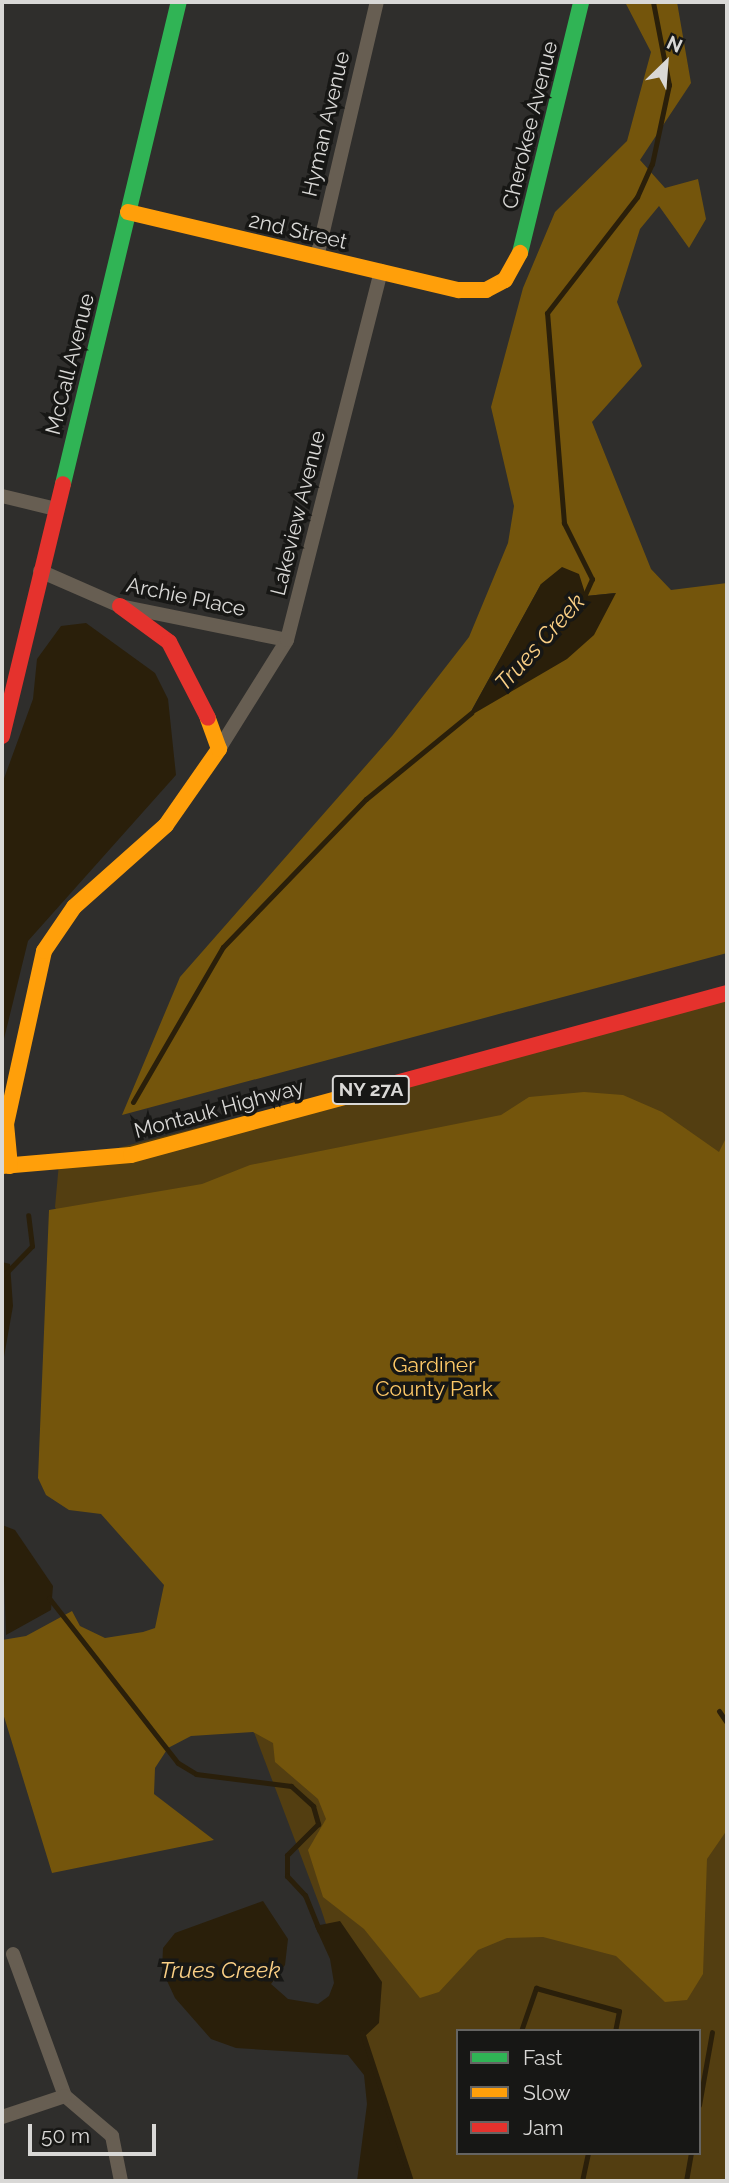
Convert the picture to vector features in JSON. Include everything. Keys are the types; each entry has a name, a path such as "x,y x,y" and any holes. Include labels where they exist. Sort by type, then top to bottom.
{"street":[{"name":"McCall Avenue","path":"2,736 179,2"},
{"name":"Hyman Avenue","path":"317,257 377,2"},
{"name":"Cherokee Avenue","path":"519,259 581,2"},
{"name":"2nd Street","path":"128,212 459,290 486,290 505,280 519,259"},
{"name":"Lakeview Avenue","path":"6,1166 8,1110 44,951 74,906 166,825 219,749 287,640 381,271"},
{"path":"2,496 56,509"},
{"name":"Archie Place","path":"40,571 120,606 287,640"},
{"path":"120,606 169,642 198,688 219,749"},
{"name":"Montauk Highway","path":"6,1166 131,1155 727,993"},
{"path":"13,1954 65,2096 112,2136 121,2181"},
{"path":"2,2118 65,2096"}],"green space":[{"path":"625,2 677,2 691,83 640,160 665,188 698,179 706,219 689,248 659,206 640,229 617,302 642,366 592,422 651,569 671,590 727,583 727,953 122,1115 180,977 392,736 469,637 508,543 514,506 491,407 523,288 555,212 627,141 651,52","holes":["541,584 581,585 586,596 615,593 469,715"]},
{"name":"Gardiner County Park","path":"727,993 727,2181 411,2181 321,1909 55,1207 59,1163"},
{"name":"Gardiner County Park","path":"584,1092 623,1095 662,1112 719,1152 727,1136 727,1830 707,1859 703,1974 687,2000 665,2002 616,1956 543,1937 507,1938 478,1950 439,1992 420,1998 364,1929 323,1897 308,1850 326,1819 318,1799 275,1762 273,1743 253,1732 191,1736 168,1748 155,1768 154,1794 214,1840 52,1873 2,1710 2,1640 26,1636 72,1611 80,1626 105,1638 155,1628 164,1585 101,1514 69,1510 46,1495 38,1478 49,1210 202,1184 250,1165 501,1115 529,1097"}],"water":[{"path":"562,567 579,574 586,596 616,593 594,635 567,659 468,717 541,584"},
{"path":"86,623 155,673 168,699 176,775 28,941 2,1047 2,784 33,699 37,659 61,626"},
{"path":"2,1262 10,1264 13,1306 2,1368"},
{"path":"2,1525 15,1530 53,1586 51,1610 6,1635"},
{"name":"Trues Creek","path":"263,1901 288,1939 285,1965 271,1984 288,1999 318,2004 329,1996 334,1983 330,1959 315,1926 340,1921 382,1982 379,2023 363,2038 411,2181 357,2181 367,2104 364,2075 348,2055 236,2048 211,2039 175,1998 162,1970 163,1948 175,1933"}],"waterway":[{"name":"Trues Creek","path":"583,599 592,579 564,523 547,313 637,197 652,164 669,85 653,2"},
{"name":"Trues Creek","path":"133,1102 223,947 366,799 471,713"},
{"name":"Trues Creek","path":"2,1277 32,1246 28,1215"},
{"name":"Trues Creek","path":"49,1598 178,1763 196,1774 291,1786 313,1806 318,1824 287,1855 287,1876 305,1895 319,1930"},
{"path":"719,1711 727,1723"},
{"path":"522,2029 536,1988 619,2011 615,2029"},
{"name":"Trues Creek","path":"362,2032 411,2181"},
{"path":"701,2094 712,2032"},
{"path":"582,2181 588,2155"},
{"path":"686,2181 691,2155"}],"traffic: fast":[{"path":"63,484 179,2"},
{"path":"520,253 581,2"}],"traffic: slow":[{"path":"128,212 459,290 486,290 505,280 520,253"},
{"path":"10,1166 6,1124 44,951 74,907 166,825 219,749 208,718"},
{"path":"2,1166 131,1155 348,1096"}],"traffic: jam":[{"path":"2,736 63,484"},
{"path":"120,606 169,642 208,718"},
{"path":"348,1096 727,993"}]}
